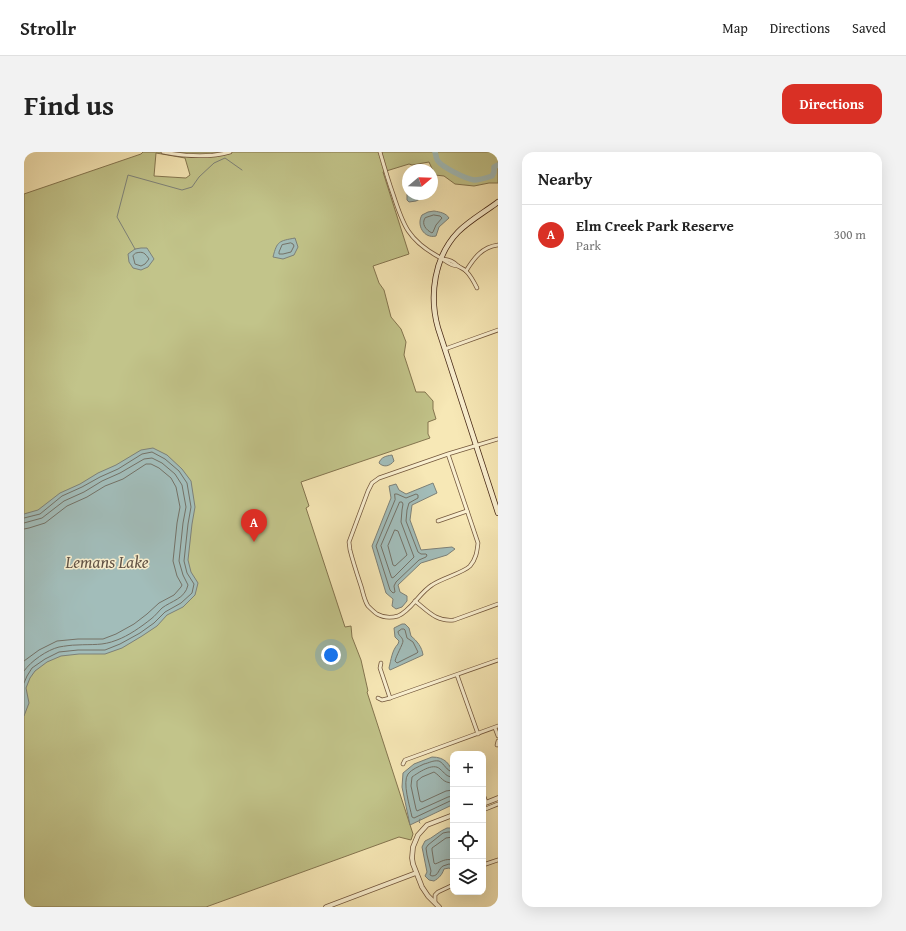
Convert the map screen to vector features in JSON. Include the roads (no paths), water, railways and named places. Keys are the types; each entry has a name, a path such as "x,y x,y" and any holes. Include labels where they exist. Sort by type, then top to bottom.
{"main road":[{"path":"498,202 462,229 449,243 442,258 435,281 434,303 437,324 498,513"}],"street":[{"path":"163,152 184,155 214,155 230,152"},
{"path":"380,152 400,214 404,224 412,236 429,251 442,258 449,264 466,270 477,288"},
{"path":"466,270 482,251 498,245"},
{"path":"445,349 498,330"},
{"path":"448,454 478,543 478,552 475,560 469,567 462,571 440,579 430,585 406,611 394,617 382,616 373,611 364,597 349,542 372,483 379,478 467,447 477,446 498,439"},
{"path":"438,521 467,511"},
{"path":"415,601 432,615 449,620 454,620 498,604"},
{"path":"378,698 382,700 390,698 498,660"},
{"path":"381,663 380,668 390,698"},
{"path":"457,674 478,734"},
{"path":"403,764 405,760 496,727 498,736"},
{"path":"486,803 498,798"},
{"path":"486,809 498,804"},
{"path":"439,907 422,888 413,864 413,844 418,835 427,825 450,816"},
{"path":"486,864 498,860"},
{"path":"326,907 416,872"},
{"path":"435,902 435,895 450,886"}],"water":[{"path":"407,200 418,200 416,201 409,202"},
{"path":"434,211 441,212 449,218 439,227 436,236 432,236 428,235 422,230 420,219 422,215"},
{"path":"295,238 298,247 294,255 283,259 273,257 276,248 282,241"},
{"path":"147,248 154,259 148,267 141,270 133,268 129,262 128,254 135,249"},
{"name":"Lemans Lake","path":"153,448 167,455 182,469 191,481 195,507 188,560 191,572 198,583 195,595 183,607 167,615 157,626 122,648 105,654 61,656 47,662 35,671 30,678 26,688 29,703 24,716 24,514 38,510 60,493 116,465 141,450"},
{"path":"392,455 394,461 391,464 385,466 379,463 382,458"},
{"path":"433,483 437,493 412,505 410,520 421,550 452,547 455,549 447,555 421,563 398,585 400,592 407,596 407,601 402,607 396,609 392,606 393,599 386,593 372,546 391,498 389,486 396,484 399,490 406,494"},
{"path":"405,624 409,628 411,636 419,644 423,655 390,670 389,668 392,655 399,641 395,637 394,628"},
{"path":"432,757 440,758 446,762 450,767 450,806 410,825 402,787 403,773 414,764"},
{"path":"450,828 450,868 444,869 441,875 434,881 429,880 425,876 427,872 422,847 425,841 441,831"}],"waterway":[{"path":"435,152 437,160 444,166 460,175 474,180 492,176 494,167 498,165"},
{"path":"135,249 117,217 128,175 182,190 192,187 199,177 214,163 225,158 242,170"},
{"path":"420,819 420,823"}],"place":[{"name":"Elm Creek Park Reserve","path":"254,542"}]}
